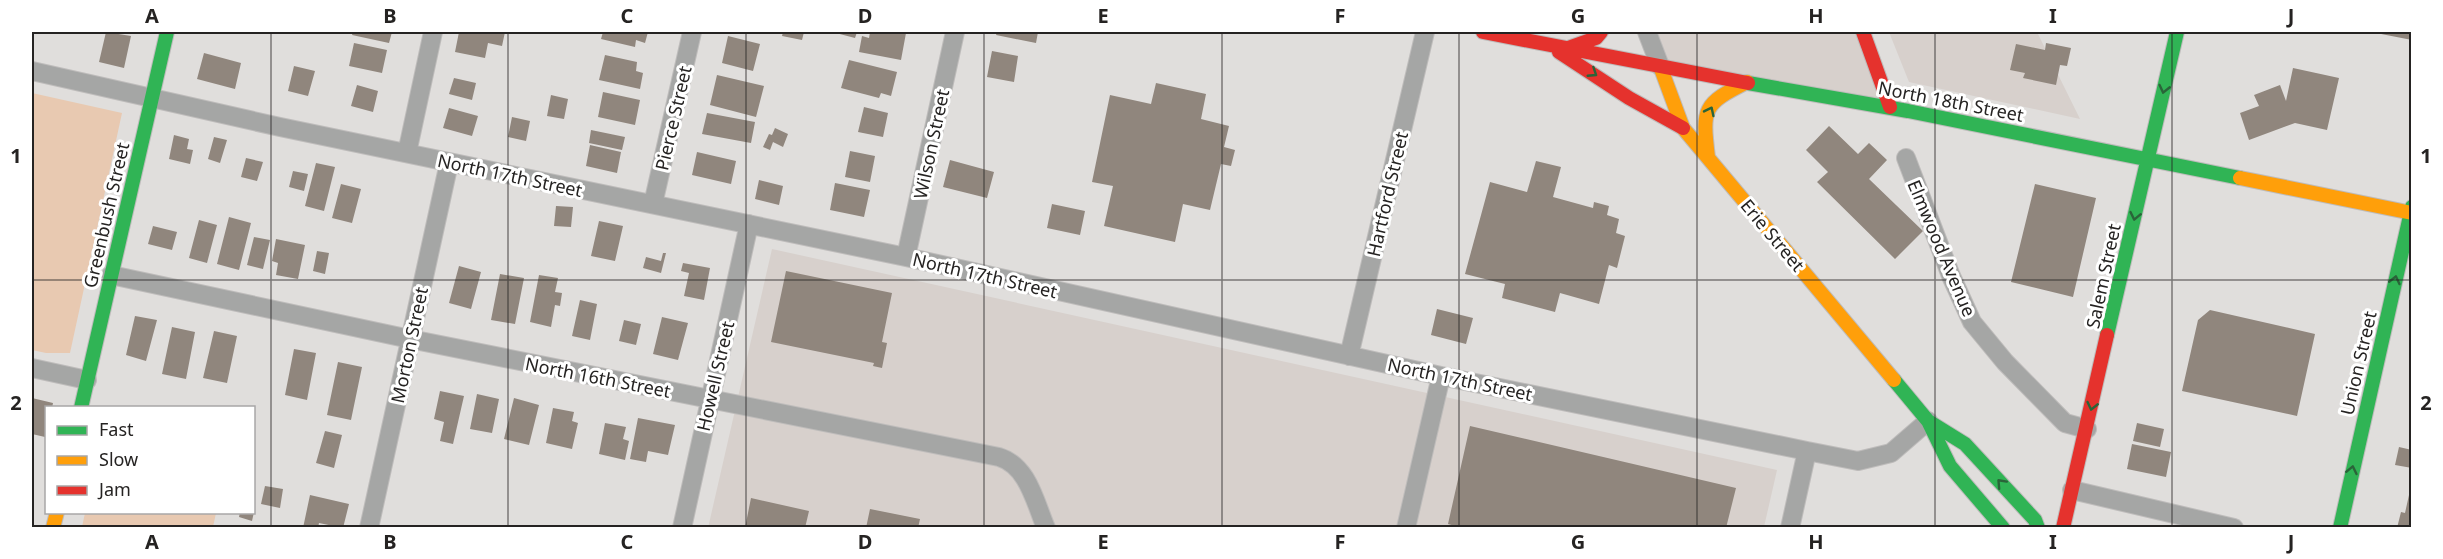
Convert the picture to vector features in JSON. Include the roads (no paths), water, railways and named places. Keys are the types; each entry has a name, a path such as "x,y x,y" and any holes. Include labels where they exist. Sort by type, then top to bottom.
{"main road":[{"name":"Greenbush Street","path":"81,406 167,32"},
{"name":"North 18th Street","path":"1483,32 1890,107 2411,211"},
{"path":"1568,48 1596,38 1601,32"},
{"path":"1863,32 1890,107"},
{"name":"Salem Street","path":"2063,528 2177,32"},
{"path":"1544,43 1629,98 1683,128"},
{"name":"Erie Street","path":"1660,66 1683,128 1928,421 1950,465 2003,528"},
{"path":"1708,158 1704,125 1707,113 1717,98 1747,82"},
{"name":"Union Street","path":"2340,528 2411,211"},
{"name":"Erie Street","path":"1928,421 1965,444 2035,519 2038,528"}],"street":[{"path":"407,153 434,32"},
{"name":"Pierce Street","path":"653,204 692,32"},
{"name":"Wilson Street","path":"906,257 955,32"},
{"name":"Hartford Street","path":"1349,356 1425,32"},
{"name":"Erie Street","path":"1647,32 1660,66"},
{"name":"North 17th Street","path":"32,71 449,163 906,257 1441,376 1858,461 1892,453 1928,421"},
{"name":"Elmwood Avenue","path":"1906,158 1951,276 1972,322 2005,362 2065,423 2087,429"},
{"name":"Morton Street","path":"369,528 449,163"},
{"name":"Howell Street","path":"681,528 749,224"},
{"name":"North 16th Street","path":"111,275 410,339 1008,459 1021,470 1046,528"},
{"path":"32,368 87,380"},
{"path":"1406,528 1441,376"},
{"path":"1790,528 1808,451"},
{"path":"2072,490 2234,528"}]}
